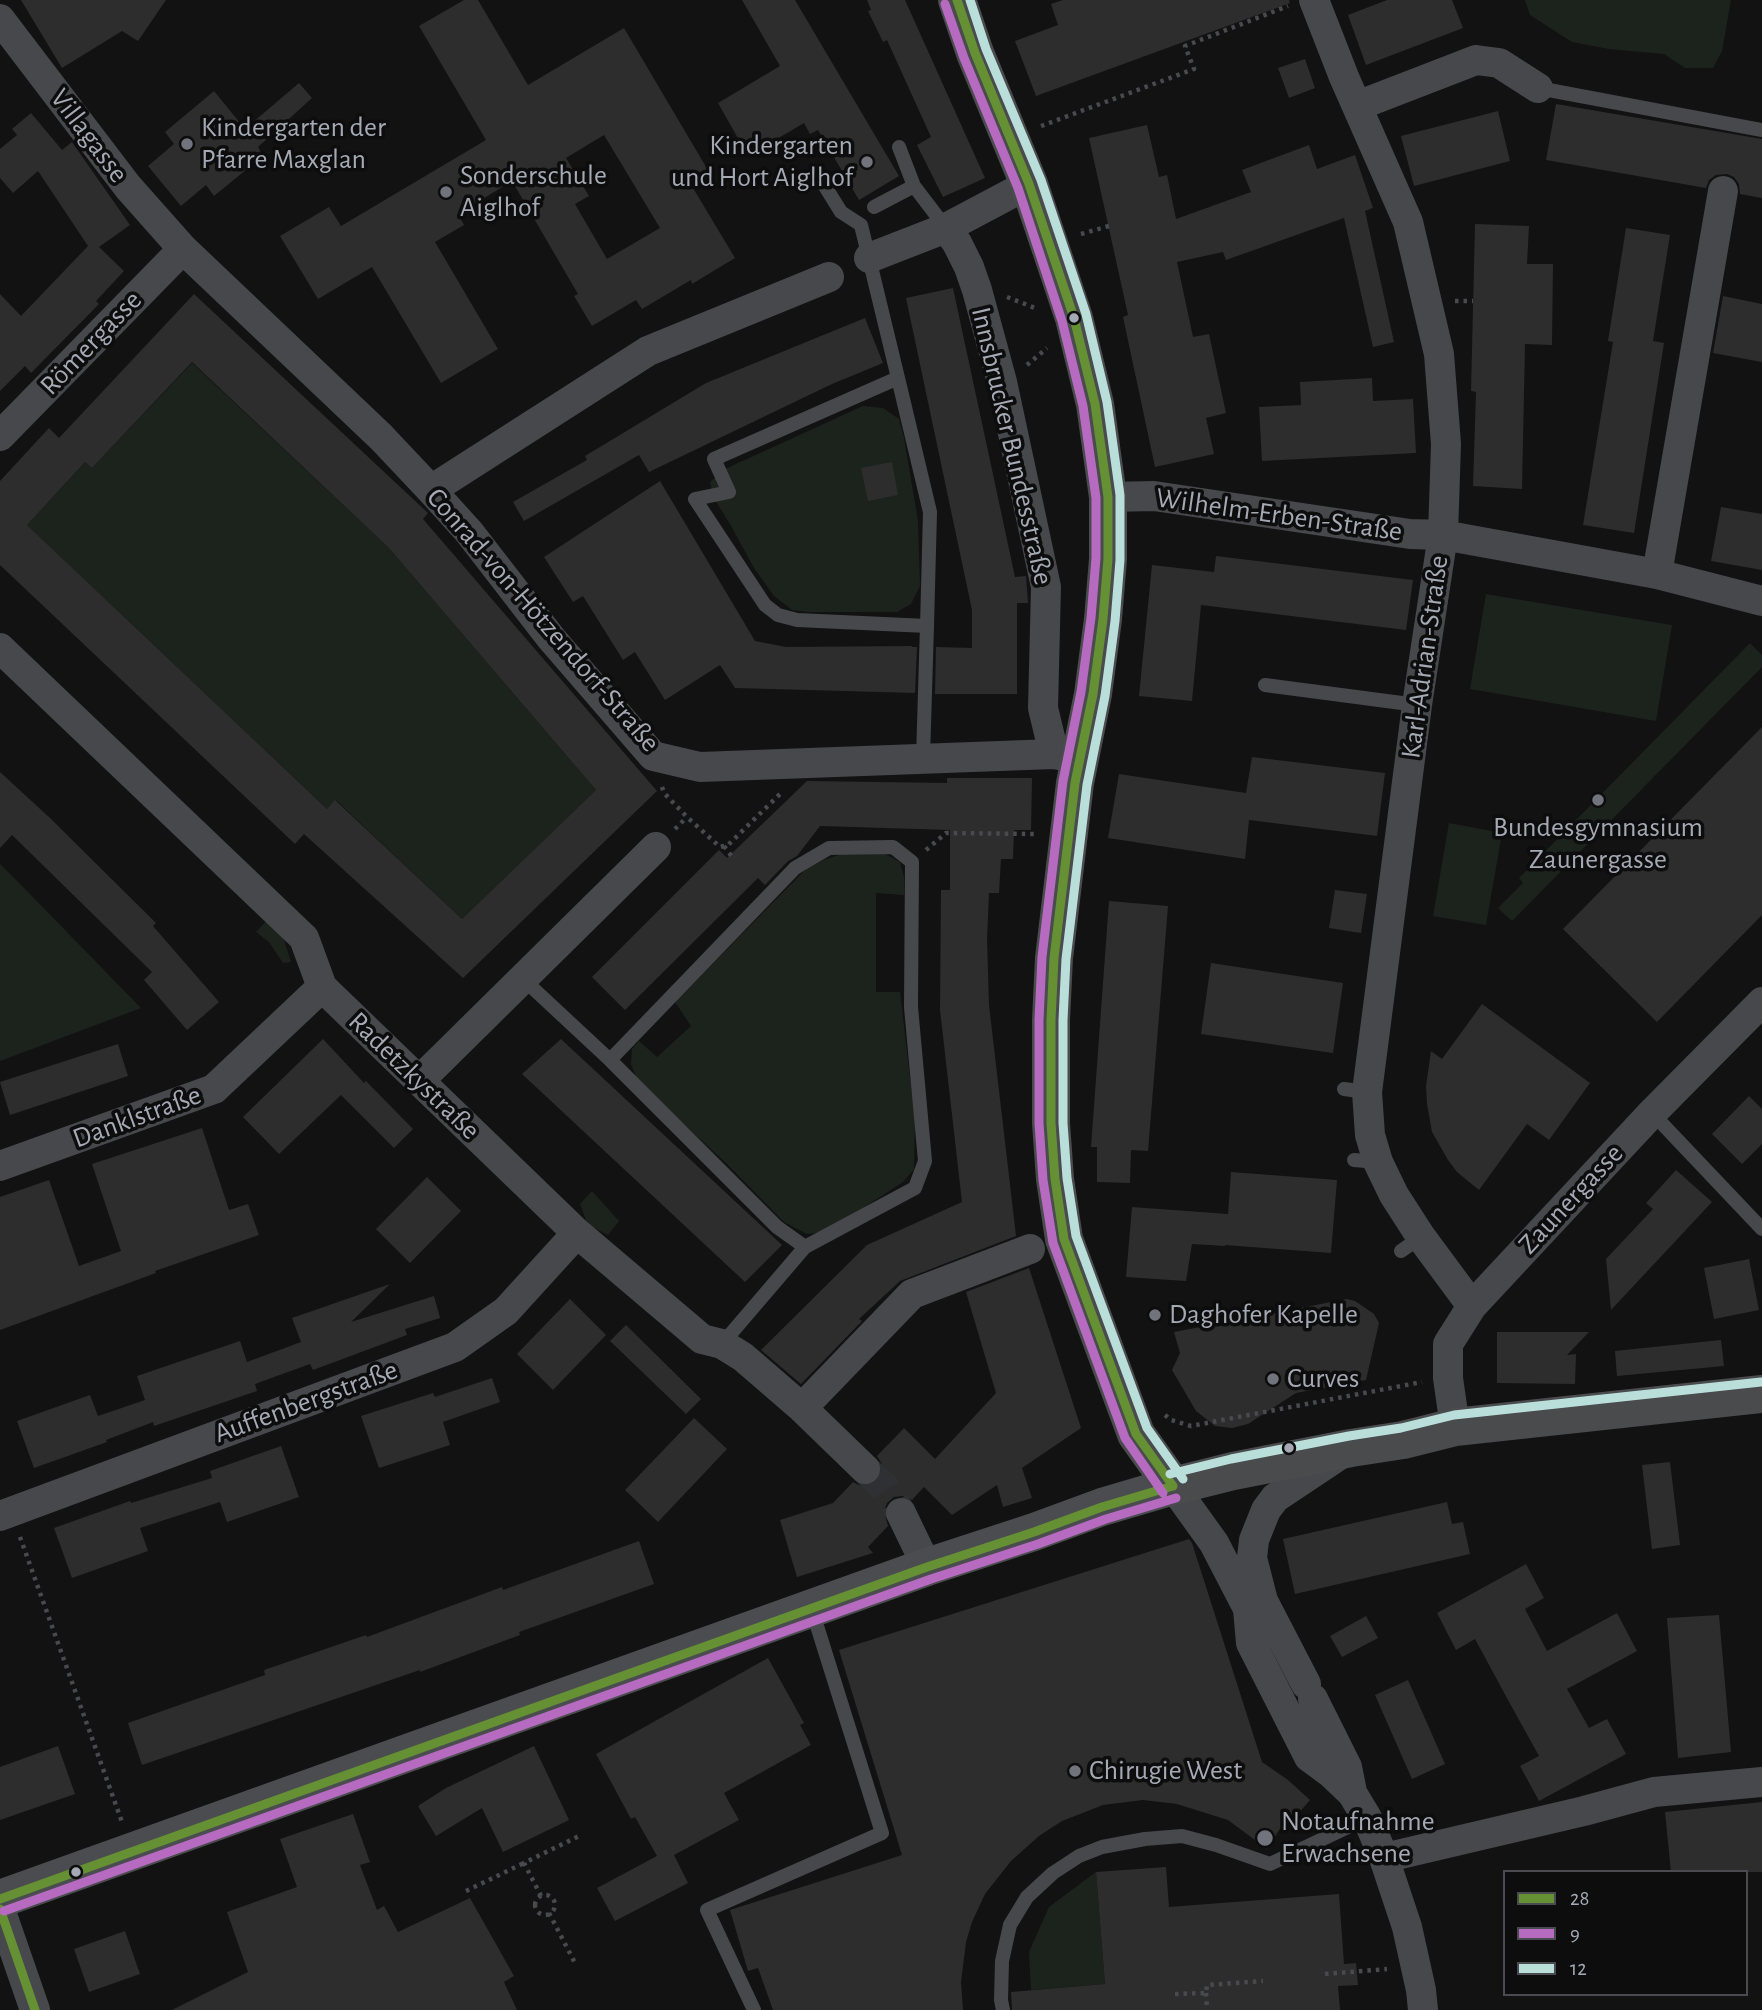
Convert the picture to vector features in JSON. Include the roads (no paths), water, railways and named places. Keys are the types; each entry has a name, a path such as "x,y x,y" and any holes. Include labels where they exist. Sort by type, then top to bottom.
{"main road":[{"name":"Innsbrucker Bundesstraße","path":"957,0 975,53 1029,184 1077,330 1095,404 1108,497 1108,559 1093,694 1067,757 1062,880 1051,1020 1051,1123 1055,1179 1064,1238 1136,1434 1173,1486"},
{"path":"1173,1486 1233,1471 1403,1440 1455,1427 1762,1394"}],"street":[{"name":"Karl-Adrian-Straße","path":"1306,1 1357,106 1408,222 1439,355 1446,444 1443,535 1355,1091 1370,1135 1366,1161 1394,1195 1411,1244 1472,1306"},
{"name":"Villagasse","path":"3,30 128,187 183,249"},
{"path":"1357,106 1476,60 1499,63 1538,89"},
{"path":"869,258 946,228 1029,184"},
{"path":"1657,574 1723,191"},
{"name":"Innsbrucker Bundesstraße","path":"946,228 969,267 1002,383 1046,587 1043,708 1067,757"},
{"name":"Römergasse","path":"0,436 183,249"},
{"name":"Conrad-von-Hötzendorf-Straße","path":"183,249 381,437 431,490 469,532 551,638 653,756 700,767 923,758 1067,757"},
{"path":"431,490 648,351 829,277"},
{"name":"Wilhelm-Erben-Straße","path":"1108,497 1154,496 1410,534 1443,535 1657,574 1762,601"},
{"name":"Radetzkystraße","path":"0,648 304,938 322,987 577,1233 702,1339 722,1344 743,1357 802,1408 865,1469"},
{"path":"419,1081 656,846"},
{"name":"Danklstraße","path":"0,1166 214,1089 322,987"},
{"name":"Zaunergasse","path":"1455,1427 1448,1378 1448,1344 1472,1306 1652,1113 1762,1002"},
{"name":"Auffenbergstraße","path":"6,1514 455,1347 506,1311 577,1233"},
{"path":"802,1408 912,1294 1030,1249"},
{"path":"1349,1788 1309,1756 1251,1643 1256,1605 1252,1558 1254,1540 1266,1510 1275,1498 1350,1448"},
{"path":"0,1899 927,1567 1102,1507 1173,1486 1256,1605 1384,1858 1407,1927 1423,2010"},
{"path":"901,1513 927,1567"},
{"path":"1384,1858 1654,1792 1762,1782"},
{"path":"0,1909 35,2010"}],"lane":[{"path":"1538,89 1735,130 1762,130"},
{"path":"899,147 914,186 946,228"},
{"path":"818,175 841,212 862,225 930,512 923,758"},
{"path":"874,207 914,186"},
{"path":"898,379 713,458 729,492 695,499 765,605 778,615 797,620 927,626"},
{"path":"1265,685 1417,705"},
{"path":"610,1060 795,868 829,848 893,847 912,862 911,1007 925,1161 915,1188 805,1247 722,1344"},
{"path":"523,979 610,1060 777,1227 805,1247"},
{"path":"1652,1113 1762,1229"},
{"path":"1003,2010 1002,1961 1010,1925 1027,1897 1053,1873 1079,1856 1102,1847 1182,1836 1270,1864 1349,1788 1344,1734 1291,1629 1256,1605"},
{"path":"754,2010 707,1910 882,1833 812,1609"}],"tunnel":[{"path":"865,1469 885,1488 901,1513"}],"place":[{"name":"Kindergarten der Pfarre Maxglan","path":"187,144"},
{"name":"Kindergarten und Hort Aiglhof","path":"867,162"},
{"name":"Sonderschule Aiglhof","path":"446,192"},
{"name":"Bundesgymnasium Zaunergasse","path":"1598,800"},
{"name":"Daghofer Kapelle","path":"1155,1315"},
{"name":"Curves","path":"1273,1379"},
{"name":"Chirugie West","path":"1075,1771"},
{"name":"Notaufnahme Erwachsene","path":"1265,1838"}]}
